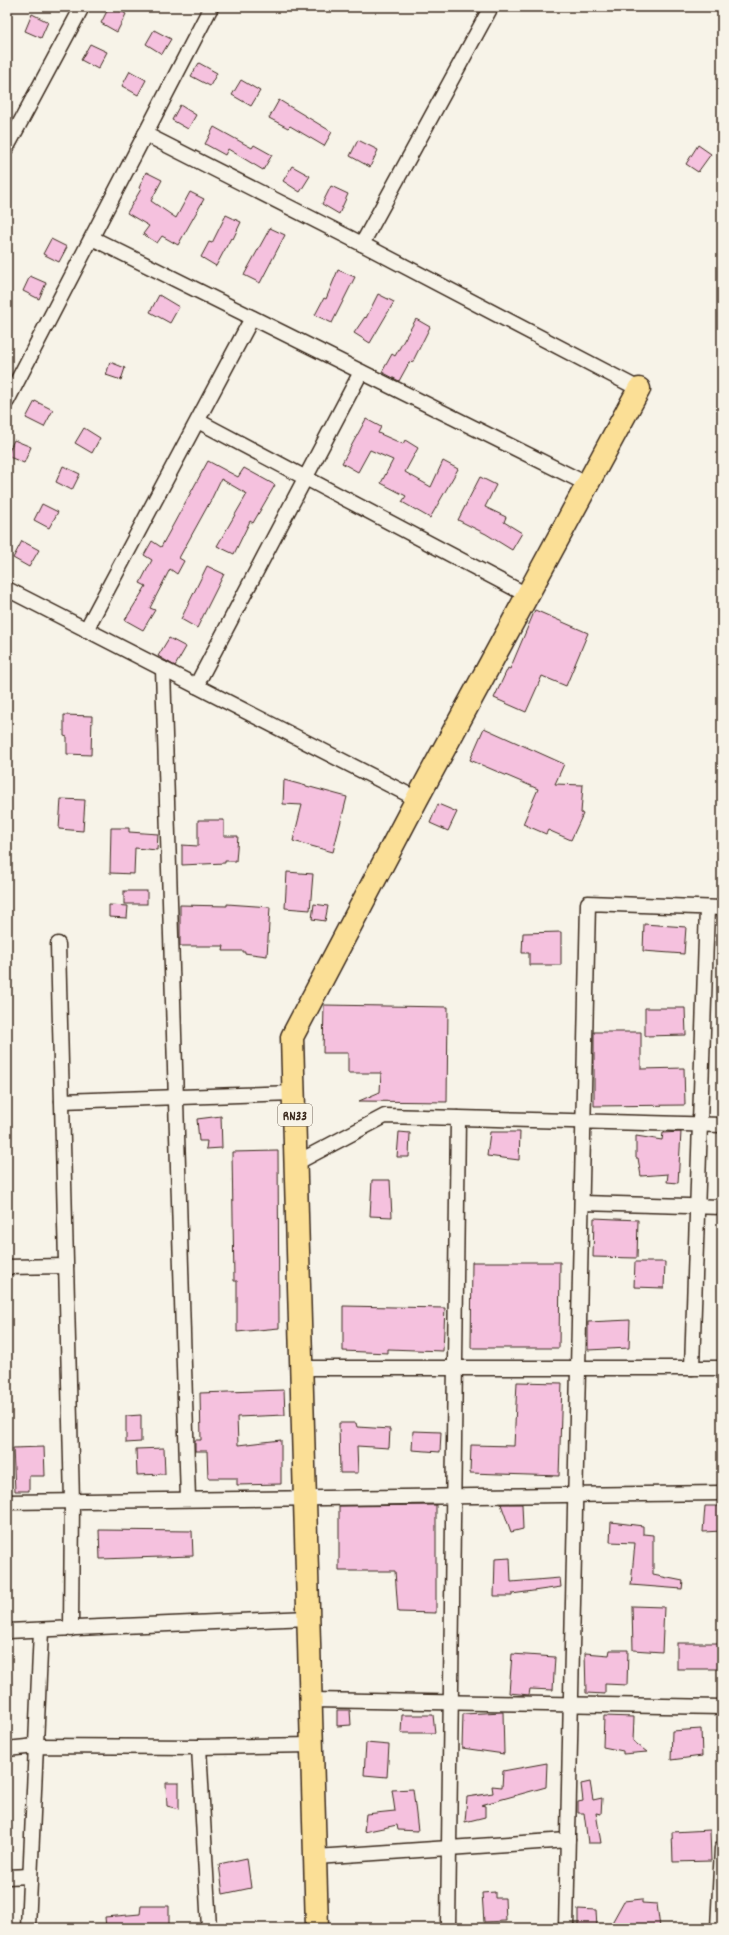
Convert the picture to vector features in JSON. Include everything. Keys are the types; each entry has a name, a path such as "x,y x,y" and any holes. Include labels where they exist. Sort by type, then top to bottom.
{"main road":[{"name":"RN33","path":"318,1928 292,1037 417,799 638,389"}],"street":[{"path":"7,147 82,7"},
{"path":"7,401 211,7"},
{"path":"362,244 491,7"},
{"path":"145,134 362,244 638,389"},
{"path":"92,238 588,484"},
{"path":"86,630 252,318"},
{"path":"196,686 361,372"},
{"path":"198,421 527,595"},
{"path":"7,590 417,799"},
{"path":"163,669 188,1499"},
{"path":"566,1928 588,903 722,908"},
{"path":"692,1368 707,908"},
{"path":"58,944 72,1501 71,1630"},
{"path":"62,1101 294,1093"},
{"path":"296,1163 385,1116 722,1125"},
{"path":"448,1928 458,1118"},
{"path":"582,1203 722,1207"},
{"path":"7,1268 66,1266"},
{"path":"302,1368 722,1368"},
{"path":"7,1502 722,1493"},
{"path":"7,1631 71,1630 309,1618"},
{"path":"28,1928 41,1630"},
{"path":"312,1700 722,1707"},
{"path":"7,1749 36,1746 313,1746"},
{"path":"199,1747 209,1928"},
{"path":"316,1857 568,1840"},
{"path":"718,1928 722,1848"},
{"path":"7,1877 30,1876"}],"building":[{"path":"109,7 113,7 126,14 117,32 101,23"},
{"path":"32,14 48,22 41,38 25,31"},
{"path":"154,30 171,39 162,54 146,44"},
{"path":"90,44 107,52 98,69 81,60"},
{"path":"199,63 217,73 210,86 191,76"},
{"path":"130,71 146,80 138,95 122,86"},
{"path":"241,80 260,91 251,106 232,95"},
{"path":"279,100 332,132 324,146 290,126 288,128 269,118"},
{"path":"180,105 196,115 188,129 172,120"},
{"path":"214,127 252,148 254,145 272,155 263,170 228,149 225,155 205,144"},
{"path":"358,140 378,150 370,167 350,156"},
{"path":"698,145 711,154 698,172 686,164"},
{"path":"292,166 310,176 300,192 283,181"},
{"path":"146,172 162,180 151,201 176,218 190,192 204,199 178,245 162,236 157,243 143,234 149,226 127,213 141,189 139,188"},
{"path":"331,186 348,194 339,214 322,204"},
{"path":"226,215 241,222 233,239 231,238 216,266 201,257 209,242 212,243"},
{"path":"270,228 285,235 260,283 244,275"},
{"path":"51,239 67,247 59,262 43,254"},
{"path":"338,270 355,277 332,323 315,315 324,298 326,299"},
{"path":"30,276 46,283 39,299 23,291"},
{"path":"378,294 394,302 370,343 354,333 365,317 366,318"},
{"path":"159,295 179,307 170,323 150,312"},
{"path":"416,319 430,327 412,363 410,361 399,381 382,372 392,354 395,356"},
{"path":"110,362 125,368 121,380 106,375"},
{"path":"35,401 53,410 44,427 26,418"},
{"path":"366,419 381,427 378,433 403,444 405,440 418,448 405,472 431,487 443,461 458,469 430,518 402,502 406,496 381,483 393,460 370,450 358,472 342,463"},
{"path":"84,428 100,438 92,453 75,443"},
{"path":"14,440 31,447 24,463 7,456"},
{"path":"208,461 238,477 244,468 275,485 253,523 250,521 234,554 217,546 247,494 221,479 179,558 184,561 177,574 170,569 150,608 155,610 143,630 125,620 146,586 140,583 152,560 144,555 152,541 161,547"},
{"path":"63,466 80,474 72,490 56,482"},
{"path":"480,477 496,485 485,507 506,517 504,522 522,533 512,550 486,534 458,520"},
{"path":"42,504 58,512 49,528 34,520"},
{"path":"22,541 39,550 29,567 13,558"},
{"path":"207,566 224,574 197,628 181,619"},
{"path":"535,610 588,633 566,686 542,676 526,712 494,698 508,668 510,669"},
{"path":"169,638 186,647 175,666 158,656"},
{"path":"64,715 92,716 91,755 67,754 67,737 64,736"},
{"path":"484,728 564,764 555,784 583,785 581,813 583,814 571,840 548,830 546,834 523,824 538,789 470,760"},
{"path":"284,780 347,797 333,852 293,841 302,805 283,804"},
{"path":"61,799 85,800 83,831 59,829"},
{"path":"438,804 457,812 448,831 430,823"},
{"path":"198,820 224,820 224,836 238,836 236,861 182,865 182,845 198,846"},
{"path":"111,828 129,828 129,832 158,834 157,850 135,848 134,874 110,873"},
{"path":"287,872 313,874 310,910 285,908"},
{"path":"124,891 147,891 147,904 124,904"},
{"path":"227,904 270,907 267,956 244,953 244,951 223,951 224,946 180,946 180,905 227,906"},
{"path":"314,904 328,906 325,921 312,919"},
{"path":"109,905 128,906 127,918 109,917"},
{"path":"644,924 686,927 684,954 643,951"},
{"path":"561,932 561,965 529,965 529,953 522,953 523,933"},
{"path":"324,1005 448,1007 447,1102 359,1101 380,1092 381,1073 348,1073 348,1053 323,1053"},
{"path":"645,1008 685,1008 686,1035 645,1036"},
{"path":"594,1032 641,1032 641,1069 684,1068 685,1105 594,1106"},
{"path":"221,1116 222,1148 206,1149 207,1141 199,1141 197,1119"},
{"path":"399,1132 410,1133 409,1157 397,1157"},
{"path":"490,1132 520,1132 519,1160 487,1156"},
{"path":"681,1132 678,1183 667,1182 668,1174 641,1176 638,1158 636,1158 636,1136 662,1140 663,1133"},
{"path":"278,1151 279,1328 237,1332 237,1281 234,1281 232,1152"},
{"path":"372,1180 390,1180 392,1217 370,1216"},
{"path":"594,1218 638,1220 637,1258 593,1257"},
{"path":"472,1262 560,1262 559,1348 471,1348"},
{"path":"635,1262 665,1262 664,1288 634,1287"},
{"path":"343,1306 445,1308 443,1351 388,1349 388,1353 343,1351"},
{"path":"630,1320 629,1348 588,1350 588,1322"},
{"path":"517,1382 562,1383 559,1476 470,1473 471,1445 514,1446"},
{"path":"284,1390 285,1415 237,1417 238,1445 281,1440 281,1484 237,1485 237,1478 208,1478 207,1451 195,1451 195,1440 201,1440 200,1393"},
{"path":"141,1415 141,1442 126,1443 126,1416"},
{"path":"339,1423 356,1423 357,1427 390,1429 389,1448 357,1446 358,1473 340,1473"},
{"path":"413,1431 441,1432 440,1452 412,1450"},
{"path":"44,1447 45,1476 29,1476 29,1491 15,1491 13,1448"},
{"path":"164,1448 165,1474 137,1475 136,1449"},
{"path":"501,1504 522,1504 523,1529 511,1532"},
{"path":"436,1505 436,1613 398,1612 395,1571 339,1571 339,1506"},
{"path":"705,1506 722,1506 722,1531 703,1532"},
{"path":"611,1522 643,1526 643,1534 653,1535 653,1575 683,1581 682,1589 631,1585 635,1543 610,1542"},
{"path":"99,1530 192,1531 193,1556 100,1559"},
{"path":"510,1558 511,1582 560,1578 561,1587 512,1594 512,1596 494,1596 495,1559"},
{"path":"632,1606 664,1607 662,1652 633,1650"},
{"path":"677,1643 721,1643 721,1669 677,1669"},
{"path":"610,1650 628,1650 627,1685 605,1684 605,1694 586,1693 585,1653 609,1655"},
{"path":"512,1654 555,1657 553,1690 530,1689 529,1695 509,1693"},
{"path":"337,1710 350,1710 351,1725 337,1726"},
{"path":"503,1712 504,1754 462,1748 463,1714"},
{"path":"402,1715 433,1715 435,1733 401,1733"},
{"path":"604,1716 634,1717 633,1741 647,1752 623,1754 623,1751 603,1747"},
{"path":"701,1729 702,1756 671,1760 672,1731"},
{"path":"366,1743 389,1745 387,1777 364,1775"},
{"path":"547,1763 546,1787 481,1805 485,1806 485,1817 465,1822 467,1797 493,1793 492,1786 502,1787 503,1771"},
{"path":"590,1782 593,1800 602,1798 601,1814 596,1813 601,1843 588,1843 584,1813 578,1813 578,1802 583,1801 581,1784"},
{"path":"166,1783 179,1783 179,1809 167,1806"},
{"path":"413,1789 418,1831 398,1830 397,1825 364,1832 366,1814 395,1811 392,1790"},
{"path":"710,1830 711,1861 673,1862 672,1832"},
{"path":"247,1858 251,1888 223,1894 219,1864"},
{"path":"495,1892 495,1898 505,1898 506,1921 484,1922 482,1893"},
{"path":"642,1899 642,1903 657,1904 660,1928 609,1928 624,1901"},
{"path":"141,1906 169,1906 169,1928 106,1928 105,1917 140,1914"},
{"path":"578,1909 596,1910 597,1928 578,1928"}]}
